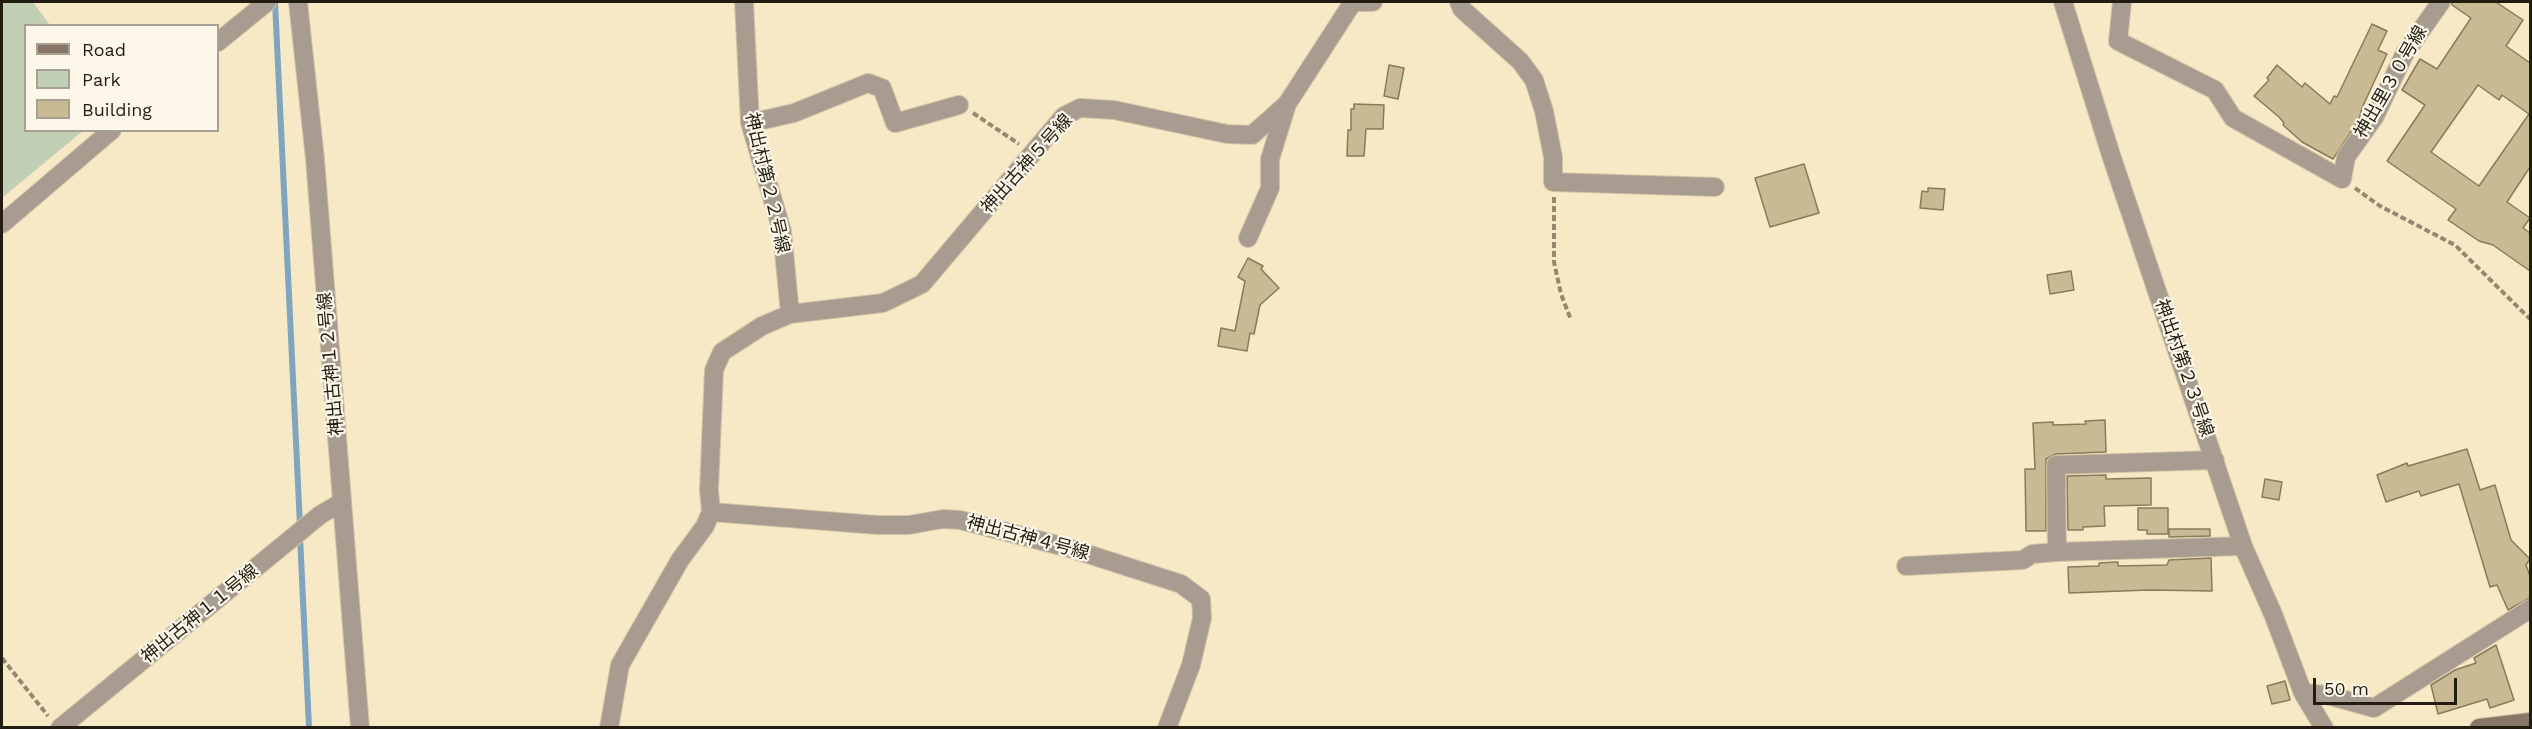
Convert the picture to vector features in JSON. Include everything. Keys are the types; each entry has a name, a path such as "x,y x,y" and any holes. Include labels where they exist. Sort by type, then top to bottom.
{"street":[{"path":"219,41 267,2"},
{"name":"神出古神１２号線","path":"298,2 315,159 360,728"},
{"name":"神出村第２２号線","path":"744,2 750,123 782,231 790,314"},
{"name":"神出古神５号線","path":"790,314 883,303 922,284 1064,116 1080,108 1114,110 1227,134 1252,135 1287,104 1353,2 1373,2"},
{"path":"1459,2 1462,9 1520,61 1534,80 1545,111 1553,156 1553,182 1715,187"},
{"name":"神出村第２３号線","path":"2063,2 2108,144 2243,546 2303,693 2324,728"},
{"path":"2122,2 2118,40 2215,90 2233,118 2342,179"},
{"name":"神出里３０号線","path":"2342,179 2346,157 2375,116 2405,53 2441,2"},
{"path":"750,123 794,113 868,83 882,88 895,123 959,105"},
{"path":"1248,238 1270,188 1270,159 1287,104"},
{"path":"2,224 110,132"},
{"path":"609,728 620,665 680,560 705,526 711,512 709,490 714,370 722,352 762,326 790,314"},
{"path":"2058,552 2056,465 2215,460"},
{"name":"神出古神１１号線","path":"55,723 320,515 342,502"},
{"name":"神出古神４号線","path":"711,512 877,525 909,525 943,519 960,519 1069,548 1181,584 1201,599 1202,618 1191,665 1167,728"},
{"path":"1905,566 2023,560 2032,554 2058,552 2243,546"},
{"path":"2303,693 2327,695 2374,708 2530,609"},
{"path":"2479,728 2530,722"}],"path":[{"path":"959,105 1033,153"},
{"path":"2342,179 2380,206 2456,245 2530,319"},
{"path":"1553,182 1554,262 1561,294 1571,320"},
{"path":"2,658 55,723"}],"green space":[{"path":"2,2 33,2 49,24 24,24 24,132 82,132 2,198"}],"building":[{"path":"2452,2 2496,2 2523,20 2506,46 2530,63 2530,167 2507,202 2530,218 2523,228 2530,233 2530,271 2493,245 2479,241 2448,220 2456,209 2387,161 2425,105 2402,90 2420,59 2437,69 2471,18 2452,5","holes":["2478,85 2499,100 2502,95 2529,114 2479,186 2431,152"]},
{"path":"2372,24 2387,31 2378,50 2387,54 2362,108 2359,120 2333,159 2302,142 2283,125 2279,117 2254,96 2269,80 2267,78 2277,65 2302,87 2305,83 2330,104 2334,96 2337,97"},
{"path":"1389,65 1404,68 1398,99 1384,96"},
{"path":"1354,104 1384,105 1383,129 1366,129 1364,156 1347,156 1348,130 1351,130 1351,109 1354,109"},
{"path":"1804,164 1819,213 1770,227 1755,178"},
{"path":"1928,188 1945,189 1943,210 1920,208 1922,191 1928,192"},
{"path":"1248,258 1263,266 1261,269 1279,288 1260,305 1254,334 1250,333 1247,351 1218,346 1221,328 1235,331 1245,281 1238,277"},
{"path":"2071,271 2074,290 2050,294 2047,275"},
{"path":"2105,420 2106,452 2056,454 2046,459 2046,531 2026,531 2025,469 2035,469 2033,423 2086,424 2085,421"},
{"path":"2467,449 2480,490 2495,485 2511,540 2530,559 2526,565 2530,576 2530,598 2508,610 2497,585 2490,587 2459,484 2421,496 2419,491 2386,502 2377,475 2407,463 2408,466"},
{"path":"2106,475 2106,479 2151,478 2151,505 2104,506 2105,526 2068,530 2067,476"},
{"path":"2265,479 2282,482 2279,500 2262,497"},
{"path":"2138,508 2168,508 2168,534 2147,534 2147,530 2138,530"},
{"path":"2169,529 2210,529 2210,536 2169,537"},
{"path":"2211,558 2212,591 2149,590 2069,593 2068,567 2099,566 2099,563 2118,562 2118,566 2167,565 2169,560"},
{"path":"2496,645 2514,700 2490,708 2487,699 2438,714 2431,685 2455,670 2476,663 2474,658"},
{"path":"2285,681 2290,700 2272,704 2267,686"}],"waterway":[{"path":"275,2 300,526"},
{"path":"300,536 309,728"}]}
